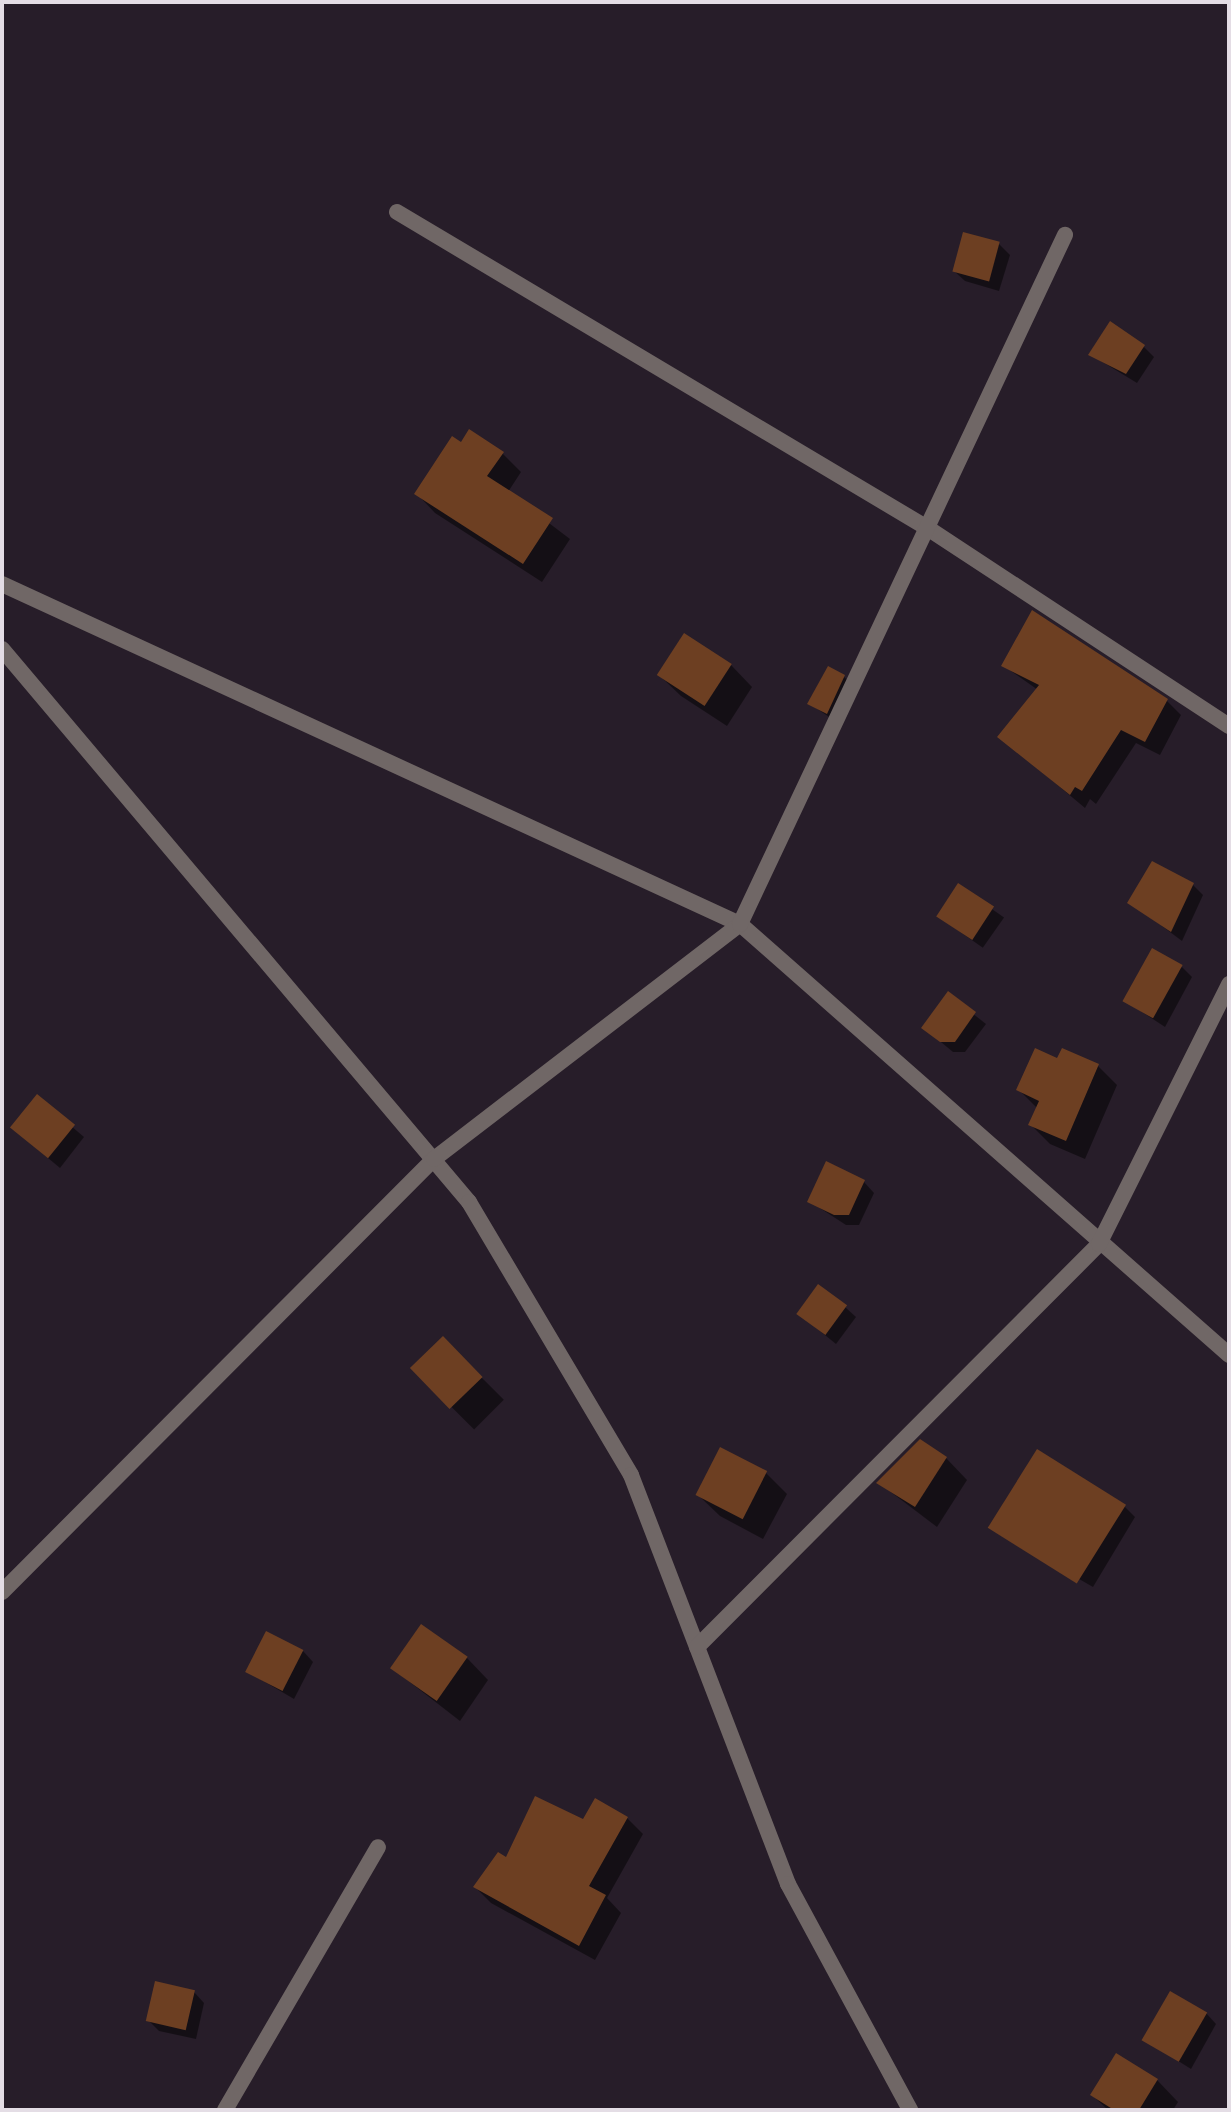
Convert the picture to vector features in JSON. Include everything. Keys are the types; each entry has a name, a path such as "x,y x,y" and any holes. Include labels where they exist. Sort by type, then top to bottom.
{"street":[{"path":"397,212 929,529 1229,726"},
{"path":"2,1592 434,1159 740,924 929,529 1065,235"},
{"path":"2,584 740,924 1099,1244 1229,1355"},
{"path":"2,649 469,1202 631,1475 788,1884 910,2110"},
{"path":"697,1647 1099,1244 1229,984"},
{"path":"225,2110 378,1847"}],"building":[{"path":"963,232 1000,242 989,281 952,272"},
{"path":"1110,321 1145,345 1126,374 1088,355"},
{"path":"469,429 504,452 487,476 553,518 523,564 414,494 452,436 461,442"},
{"path":"1032,610 1168,699 1145,742 1121,730 1082,791 1075,787 1070,795 997,737 1039,685 1001,666"},
{"path":"684,633 732,664 705,706 657,675"},
{"path":"828,666 845,675 827,714 807,704"},
{"path":"1152,861 1194,883 1171,932 1127,903"},
{"path":"958,883 994,906 972,940 936,917"},
{"path":"1152,948 1183,965 1153,1018 1122,1001"},
{"path":"948,991 976,1012 955,1042 940,1042 921,1028"},
{"path":"1035,1048 1057,1058 1062,1048 1099,1064 1066,1141 1028,1125 1039,1101 1016,1090"},
{"path":"37,1094 75,1125 48,1158 10,1127"},
{"path":"826,1161 865,1180 849,1215 834,1215 807,1202"},
{"path":"818,1284 847,1305 825,1335 796,1314"},
{"path":"443,1336 483,1377 450,1409 410,1368"},
{"path":"920,1439 947,1457 915,1507 876,1483"},
{"path":"720,1447 767,1471 743,1519 695,1495"},
{"path":"1037,1449 1126,1505 1077,1584 988,1528"},
{"path":"421,1624 468,1657 437,1701 390,1668"},
{"path":"266,1631 303,1650 283,1691 245,1672"},
{"path":"535,1796 583,1819 595,1798 628,1817 589,1886 606,1895 579,1946 473,1887 498,1852 506,1857"},
{"path":"155,1981 195,1990 186,2030 146,2021"},
{"path":"1170,1991 1207,2012 1179,2062 1142,2040"},
{"path":"1116,2053 1158,2079 1139,2110 1114,2110 1090,2095"}]}
